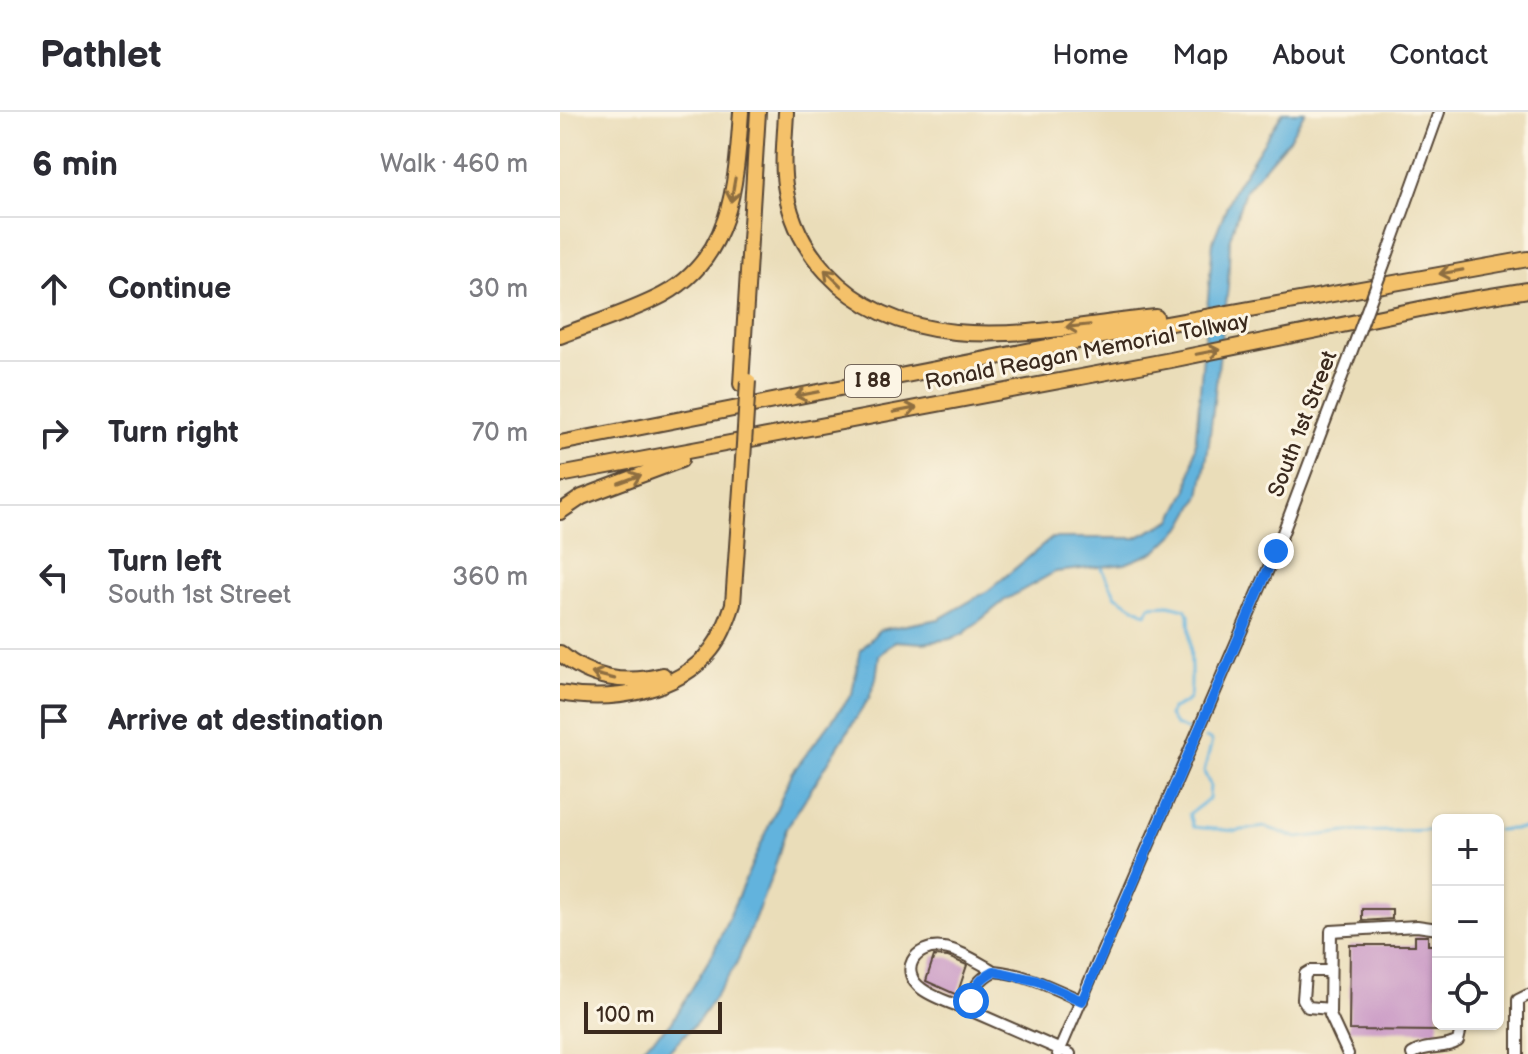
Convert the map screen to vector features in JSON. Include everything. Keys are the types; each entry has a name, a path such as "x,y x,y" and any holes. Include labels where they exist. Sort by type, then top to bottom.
{"highway":[{"path":"560,336 662,295 686,280 725,225 733,197 741,112"},
{"path":"745,383 758,112"},
{"path":"560,653 582,669 616,679 646,679 669,673 692,658 709,638 721,614 727,586 739,461 768,112"},
{"path":"786,112 786,190 794,221 810,254 839,285 875,310 923,328 968,334 1186,318"},
{"name":"Ronald Reagan Memorial Tollway","path":"560,443 1186,318 1528,259"},
{"name":"Ronald Reagan Memorial Tollway","path":"560,475 1528,290"},
{"path":"560,512 582,497 719,445"},
{"path":"560,693 588,696 638,692 669,682 689,670 711,650 733,604 739,461"}],"street":[{"name":"South 1st Street","path":"1063,1053 1082,1001 1276,551 1439,112"},
{"path":"1348,1054 1330,1015 1331,931 1417,926 1432,928"},
{"path":"1063,1053 920,988 913,979 911,968 914,959 919,951 930,947 947,948 994,971 1038,981 1082,1001"},
{"path":"974,1012 971,1001 973,990 994,971"},
{"path":"1330,971 1305,974 1303,999 1308,1007 1330,1009"},
{"path":"1518,1054 1518,1000 1528,995"},
{"path":"1412,1054 1418,1050 1450,1046 1458,1041 1461,1030"}],"water":[{"path":"1283,112 1305,112 1289,139 1245,190 1230,238 1228,287 1208,450 1200,496 1183,526 1157,551 1125,564 1055,572 1005,600 963,634 923,643 895,641 879,656 876,679 869,698 786,829 773,873 736,965 699,1020 666,1054 635,1054 672,1022 713,953 792,773 852,694 860,651 879,630 939,619 989,590 1052,538 1136,538 1172,520 1188,489 1195,448 1213,241 1233,191"}],"building":[{"path":"1362,909 1392,909 1392,919 1362,921"},
{"path":"1415,936 1428,936 1428,945 1432,945 1432,1030 1438,1031 1349,1030 1350,945 1415,945"},
{"path":"934,956 948,957 967,965 957,995 926,981"}],"waterway":[{"path":"1102,568 1116,596 1146,614 1150,606 1169,605 1185,609 1189,615 1190,694 1189,699 1172,709 1169,716 1175,725 1190,731"},
{"path":"1206,738 1212,741 1204,772 1210,785 1209,799 1189,814 1193,827 1235,831 1265,827 1298,838 1347,832 1432,830"},
{"path":"1504,830 1528,828"}],"route":[{"path":"971,1001 973,990 979,982 994,971 1038,981 1082,1001 1276,551"}]}
